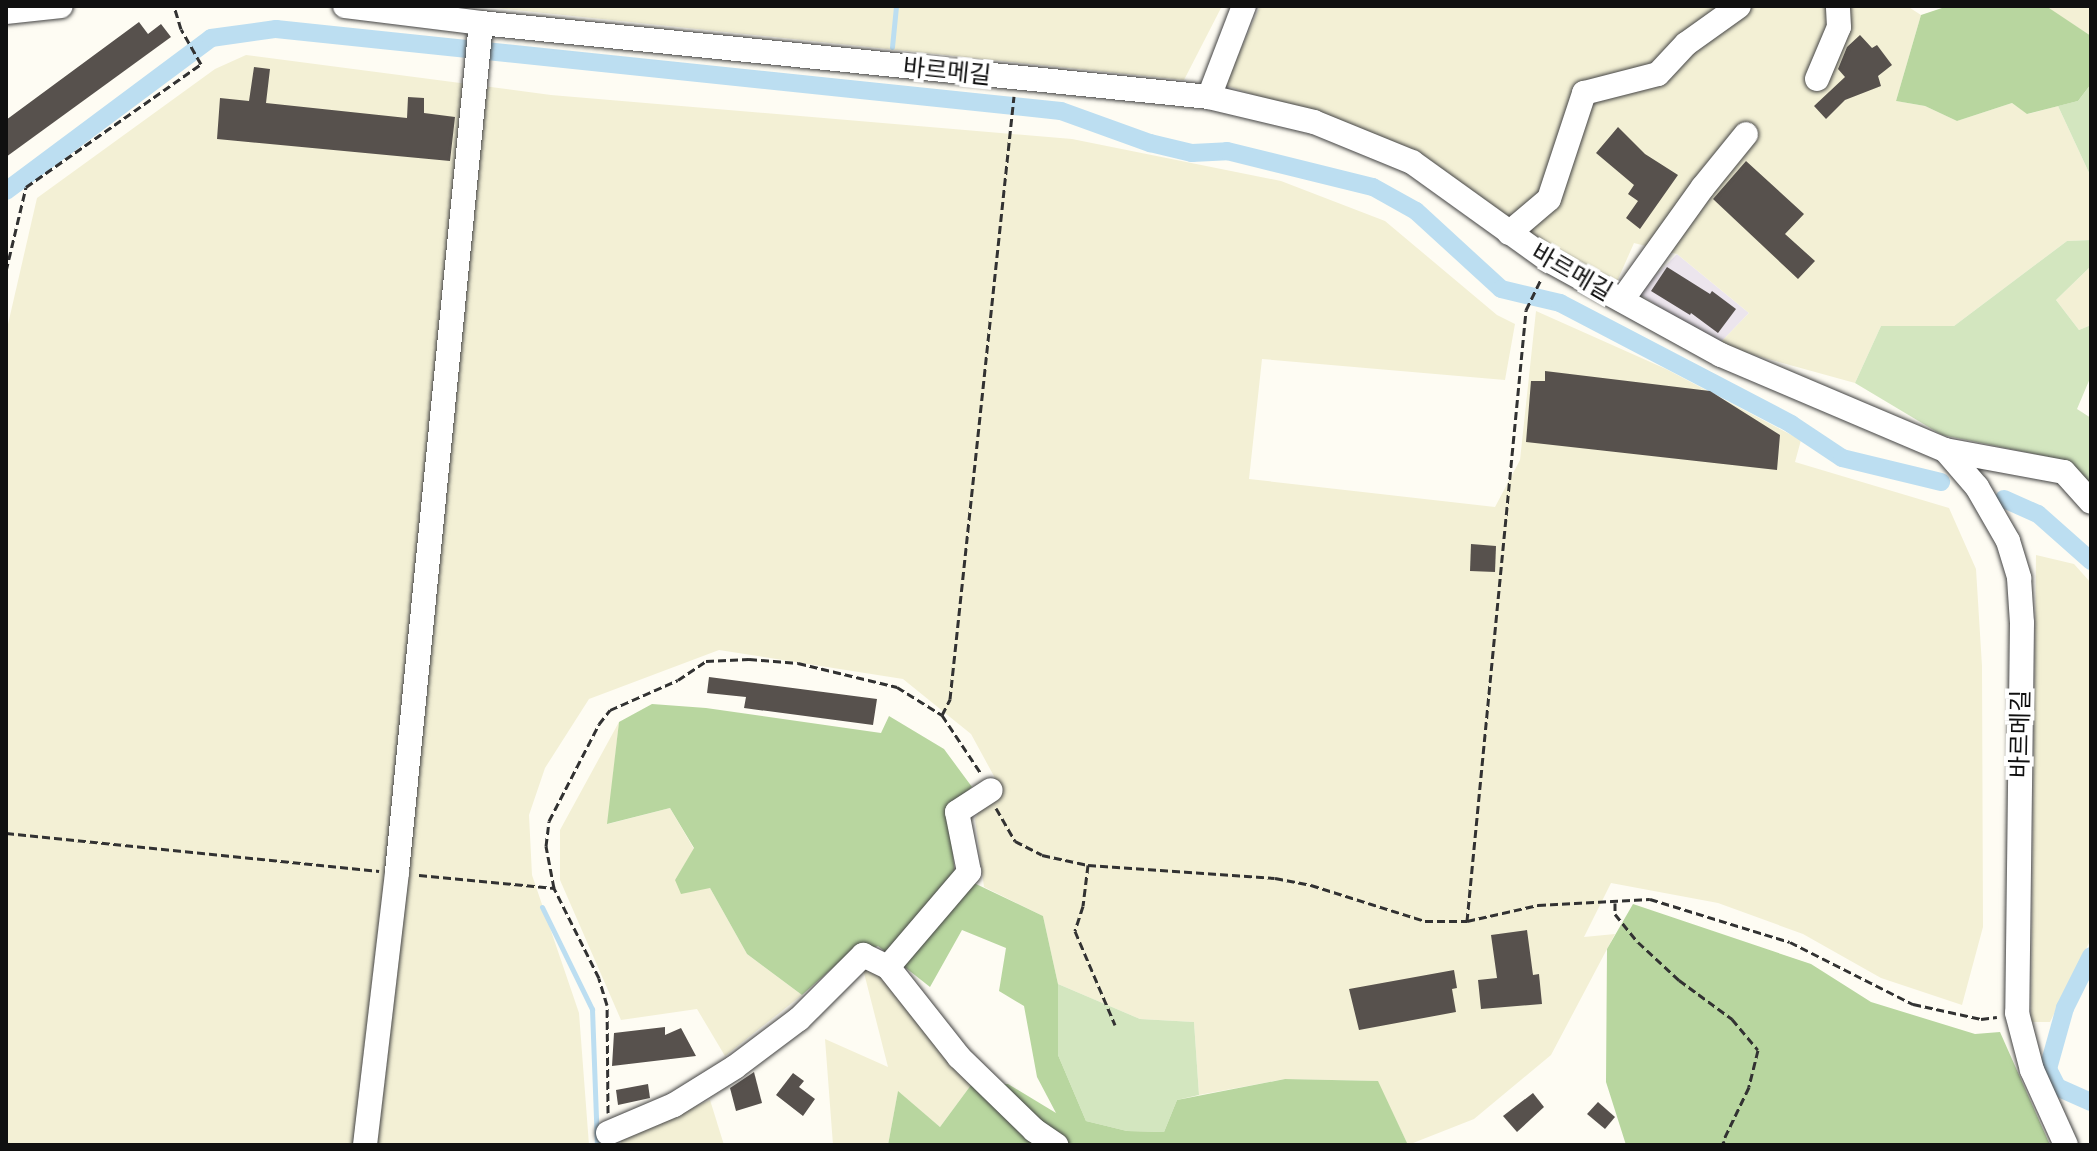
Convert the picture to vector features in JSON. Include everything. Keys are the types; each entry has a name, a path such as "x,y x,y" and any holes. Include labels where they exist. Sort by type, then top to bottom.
{"street":[{"path":"10,10 61,6"},
{"name":"바르메길","path":"345,6 480,29 1209,97 1314,122 1367,141 1412,162 1550,261 1721,355 1945,450 1977,487 2008,541 2019,578 2022,623 2017,1013 2032,1070 2066,1145"},
{"path":"1209,97 1244,6"},
{"path":"1509,233 1549,199 1584,93 1658,74 1686,44 1739,6"},
{"path":"1817,79 1839,27 1838,6"},
{"path":"365,1145 397,872 480,29"},
{"path":"1622,300 1703,187 1746,134"},
{"path":"1945,450 2064,472 2091,502"},
{"path":"888,967 969,872 957,812 991,790"},
{"path":"608,1133 674,1105 735,1067 799,1019 863,955 888,967 959,1057 1034,1130 1056,1145"}],"path":[{"path":"6,271 26,187 201,64 181,29 174,6"},
{"path":"942,715 950,699 1015,92"},
{"path":"1467,921 1526,310 1541,279"},
{"path":"608,1133 607,1005 599,978 554,888 546,846 549,821 599,724 610,710 678,680 706,661 798,663 897,687 942,715 991,790 997,809 1015,841 1042,855 1088,865 1275,878 1311,885 1425,921 1467,921 1538,905 1650,899 1790,942 1913,1004 1981,1019 2017,1013"},
{"path":"6,833 554,888"},
{"path":"1088,865 1075,931 1115,1025"},
{"path":"1615,902 1615,914 1638,942 1679,980 1732,1019 1758,1050 1749,1087 1723,1141 1725,1145"}],"shaded area":[{"path":"477,6 1222,6 1184,80"},
{"path":"1260,6 1731,6 1649,67 1577,87 1539,194 1510,219 1419,152 1225,85"},
{"path":"1750,6 1907,6 1921,15 1896,101 1925,106 1957,121 2012,103 2028,114 2058,106 2091,177 2091,240 2067,241 1954,326 1881,326 1855,383 1718,345 1749,313 1677,254 1634,243 1615,286 1526,232 1589,96 1677,62"},
{"path":"2046,6 2091,6 2091,36 2046,7"},
{"path":"246,55 551,95 1072,139 1281,181 1385,221 1497,315 1515,324 1505,380 1262,359 1249,479 1495,507 1520,460 1536,311 1666,369 1801,440 1795,462 1949,508 1976,569 1982,666 1983,927 1962,1005 1881,978 1803,934 1718,903 1611,883 1584,937 1615,934 1551,1055 1474,1119 1408,1145 1377,1081 1285,1079 1199,1095 1194,1022 1140,1019 1058,984 1043,916 984,887 975,819 995,778 971,734 903,679 719,650 589,699 545,768 529,815 532,875 579,1013 589,1145 6,1145 6,333 37,198 215,69"},
{"path":"1677,254 1749,313 1718,345 1638,293"},
{"path":"2091,266 2091,325 2079,330 2056,300"},
{"path":"2036,555 2074,564 2091,583 2091,939 2050,1022 2031,1022"},
{"path":"619,722 608,824 670,808 694,849 675,880 710,888 747,954 802,995 725,1056 697,1009 621,1020 560,880 560,830"},
{"path":"863,969 883,977 971,1085 940,1127 898,1092 888,1145 833,1145 825,1039 888,1067"},
{"path":"710,1100 724,1145 621,1145 621,1139"}],"green space":[{"path":"1948,6 2046,6 2091,36 2091,84 2078,101 2027,114 2012,103 1957,121 1925,106 1896,101 1921,15"},
{"path":"2091,84 2091,177 2058,106 2078,101"},
{"path":"2091,240 2091,266 2056,300 2079,330 2091,325 2091,376 2077,409 2091,418 2091,489 2064,460 1942,435 1855,383 1881,326 1954,326 2067,241"},
{"path":"652,704 706,708 881,733 889,716 944,749 972,787 948,807 955,874 1043,916 1058,984 1058,1055 1086,1121 1127,1131 1164,1132 1177,1100 1285,1079 1378,1081 1408,1145 888,1145 898,1091 940,1127 971,1085 1008,1084 1056,1113 1037,1077 1024,1006 999,991 1006,948 962,930 930,987 878,946 838,963 802,995 747,954 710,888 681,894 675,880 694,848 670,808 607,824 619,722"},
{"path":"1633,904 1811,964 1871,1002 1975,1034 2000,1032 2050,1145 1626,1145 1606,1082 1607,949"},
{"path":"1058,984 1140,1019 1194,1022 1199,1095 1177,1100 1164,1132 1127,1131 1086,1121 1058,1055"}],"building":[{"path":"139,22 148,34 161,24 171,37 6,157 6,120"},
{"path":"1860,35 1872,48 1877,45 1892,65 1878,76 1881,86 1845,100 1826,119 1814,106 1845,77 1838,69 1847,47"},
{"path":"254,67 270,69 266,103 407,118 408,97 424,98 424,113 455,117 450,161 217,139 220,98 249,101"},
{"path":"1618,127 1645,154 1678,175 1640,229 1626,218 1638,201 1628,194 1634,185 1596,153"},
{"path":"1746,161 1804,214 1785,234 1815,261 1798,279 1713,199"},
{"path":"1667,267 1710,294 1712,291 1736,309 1718,333 1691,313 1651,291"},
{"path":"1545,371 1710,391 1780,435 1777,470 1526,442 1531,381 1545,381"},
{"path":"1471,544 1496,546 1495,572 1470,571"},
{"path":"709,677 877,699 873,725 744,708 746,697 707,693"},
{"path":"1527,930 1533,975 1539,974 1542,1004 1481,1009 1478,980 1497,978 1491,935"},
{"path":"1454,970 1457,988 1452,989 1456,1012 1359,1030 1349,989"},
{"path":"665,1027 665,1035 681,1028 696,1056 612,1066 614,1033"},
{"path":"754,1072 762,1103 736,1111 730,1088"},
{"path":"793,1073 804,1081 799,1087 815,1099 803,1116 776,1095"},
{"path":"648,1084 650,1098 618,1105 616,1090"},
{"path":"1533,1093 1544,1107 1517,1132 1503,1116"},
{"path":"1598,1102 1615,1117 1605,1129 1587,1114"}],"waterway":[{"path":"892,47 896,6"},
{"path":"6,191 211,38 276,29 1061,111 1150,143 1192,153 1227,151 1373,187 1416,211 1501,289 1560,303 1791,424 1842,458 1941,482"},
{"path":"2004,499 2038,514 2091,561"},
{"path":"542,907 592,1009 597,1145"},
{"path":"2091,956 2065,1008 2048,1069 2057,1087 2091,1102"}]}
